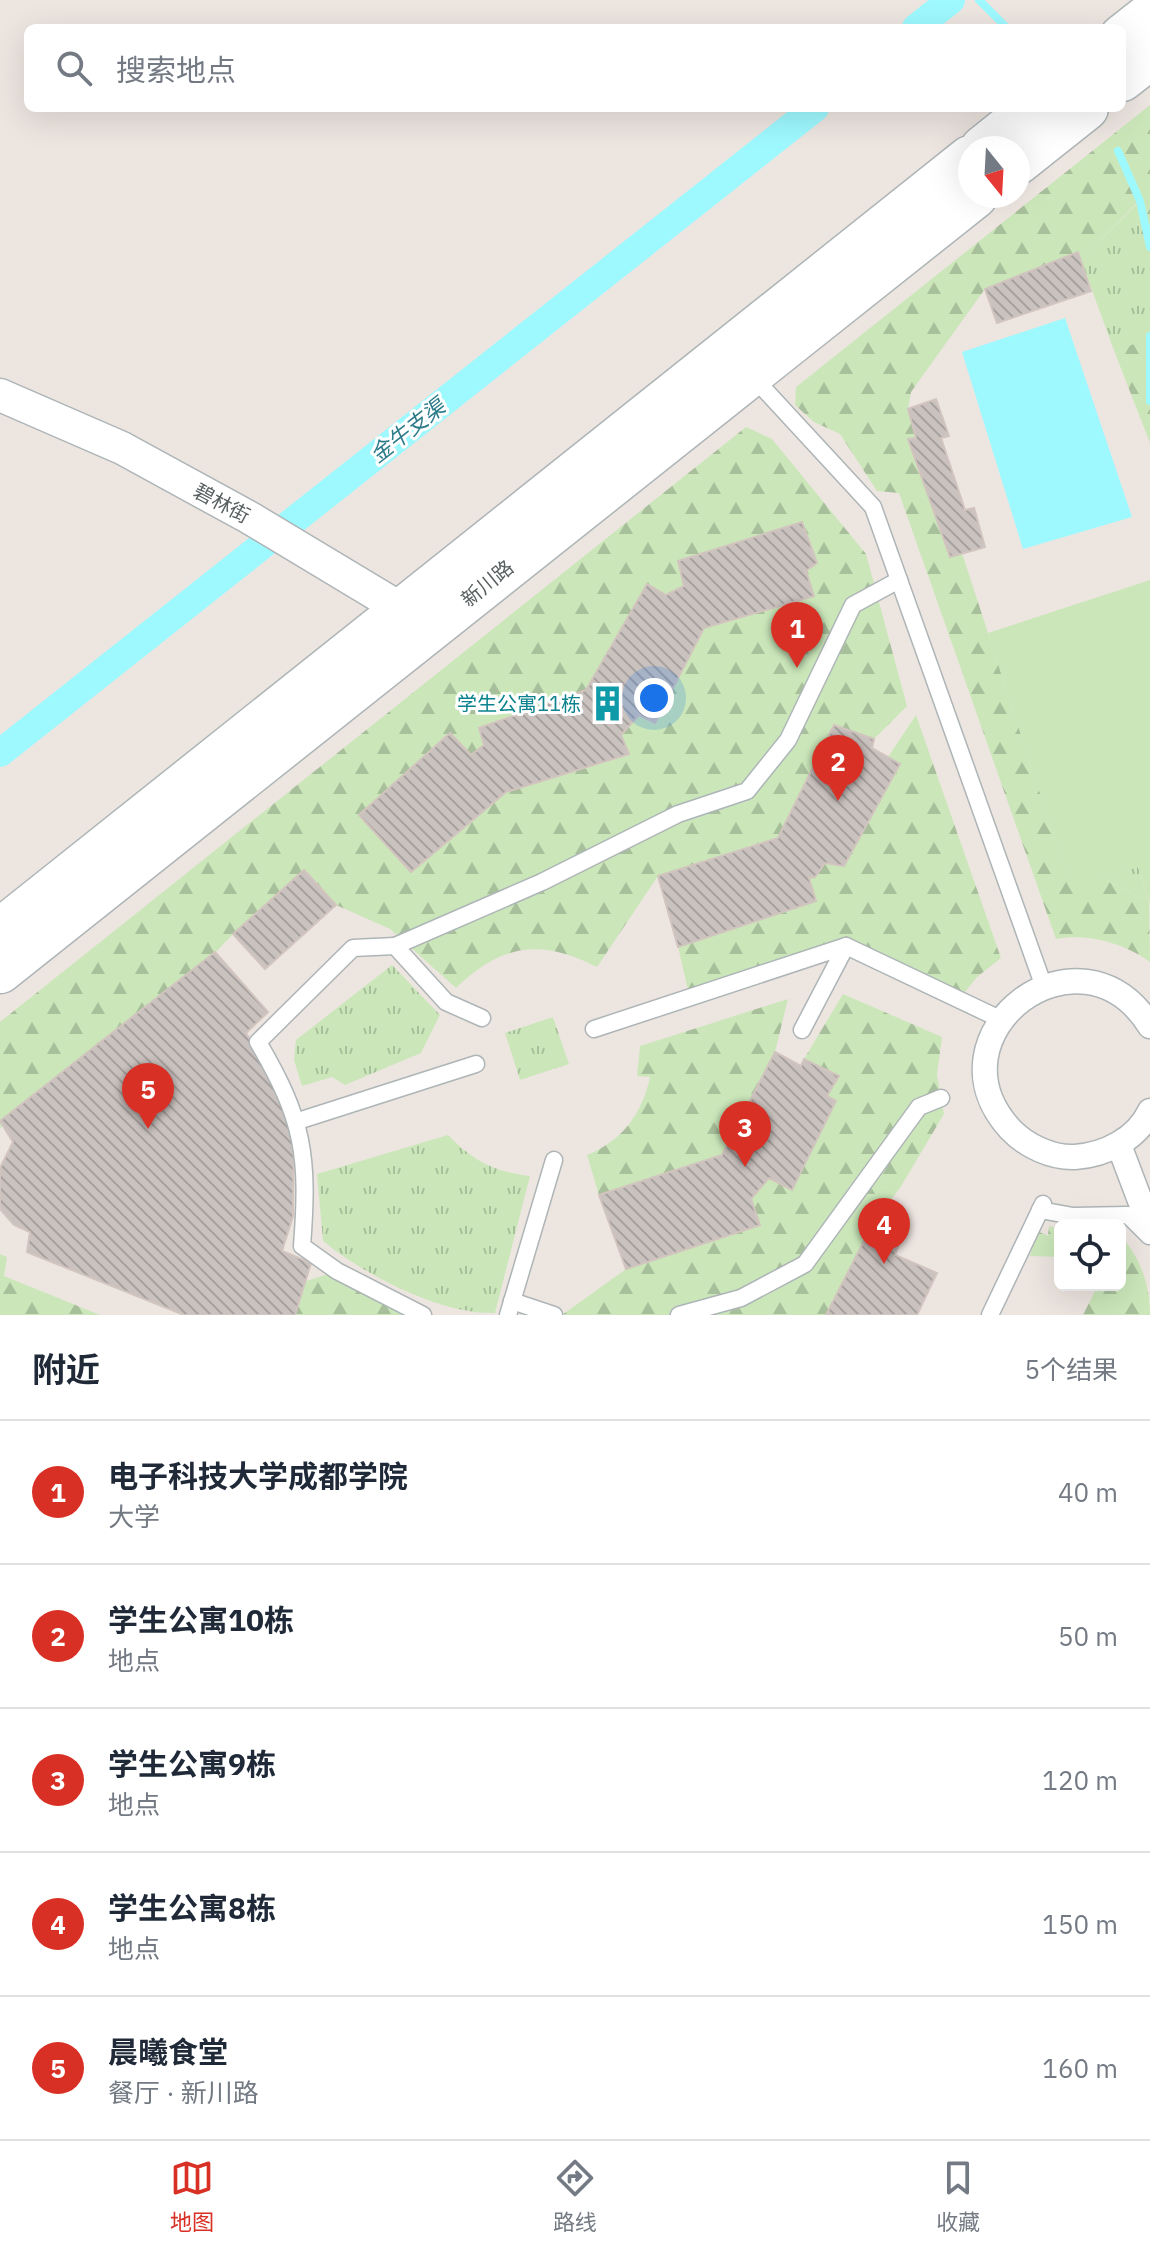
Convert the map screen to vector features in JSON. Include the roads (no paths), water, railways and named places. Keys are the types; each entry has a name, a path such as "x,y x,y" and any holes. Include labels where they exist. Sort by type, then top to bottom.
{"main road":[{"path":"1126,34 1150,15"},
{"path":"1126,76 1150,57"},
{"path":"998,136 1028,112"},
{"path":"1030,152 1081,112"},
{"name":"新川路","path":"0,971 958,168"},
{"name":"新川路","path":"0,931 751,374 960,208"}],"street":[{"name":"碧林街","path":"0,395 122,448 250,518 353,581 421,616"},
{"path":"1150,1026 1140,1011 1118,992 1092,982 1063,981 1044,987 1011,1006 994,1030 985,1059 987,1088 998,1116 1018,1138 1044,1152 1073,1157 1119,1145 1150,1111"},
{"path":"1119,1145 1150,1227"}],"lane":[{"path":"751,374 873,507 1044,987"},
{"path":"423,1315 337,1271 302,1246 306,1202 298,1121 258,1042 353,948 395,946 542,882 678,814 747,791 788,740 853,605 899,580"},
{"path":"395,946 446,1002 482,1018"},
{"path":"594,1029 846,946 1002,1020"},
{"path":"802,1030 846,946"},
{"path":"298,1121 476,1064"},
{"path":"679,1315 741,1298 805,1264 919,1107 941,1098"},
{"path":"554,1160 510,1308 554,1315"},
{"path":"990,1315 1042,1207 1073,1216 1128,1215 1150,1237"}],"water":[{"path":"1065,318 1132,517 1023,549 962,352"}],"waterway":[{"name":"金牛支渠","path":"921,24 951,0"},
{"path":"979,0 1003,24"},
{"name":"金牛支渠","path":"0,753 810,112"},
{"path":"1118,151 1140,201 1150,247"},
{"path":"1150,336 1150,401"}],"place":[{"name":"电子科技大学成都学院","path":"797,668"},
{"name":"学生公寓11栋","path":"607,703"},
{"name":"学生公寓10栋","path":"838,801"},
{"name":"晨曦食堂","path":"148,1129"},
{"name":"学生公寓9栋","path":"745,1167"},
{"name":"学生公寓8栋","path":"884,1264"}]}
